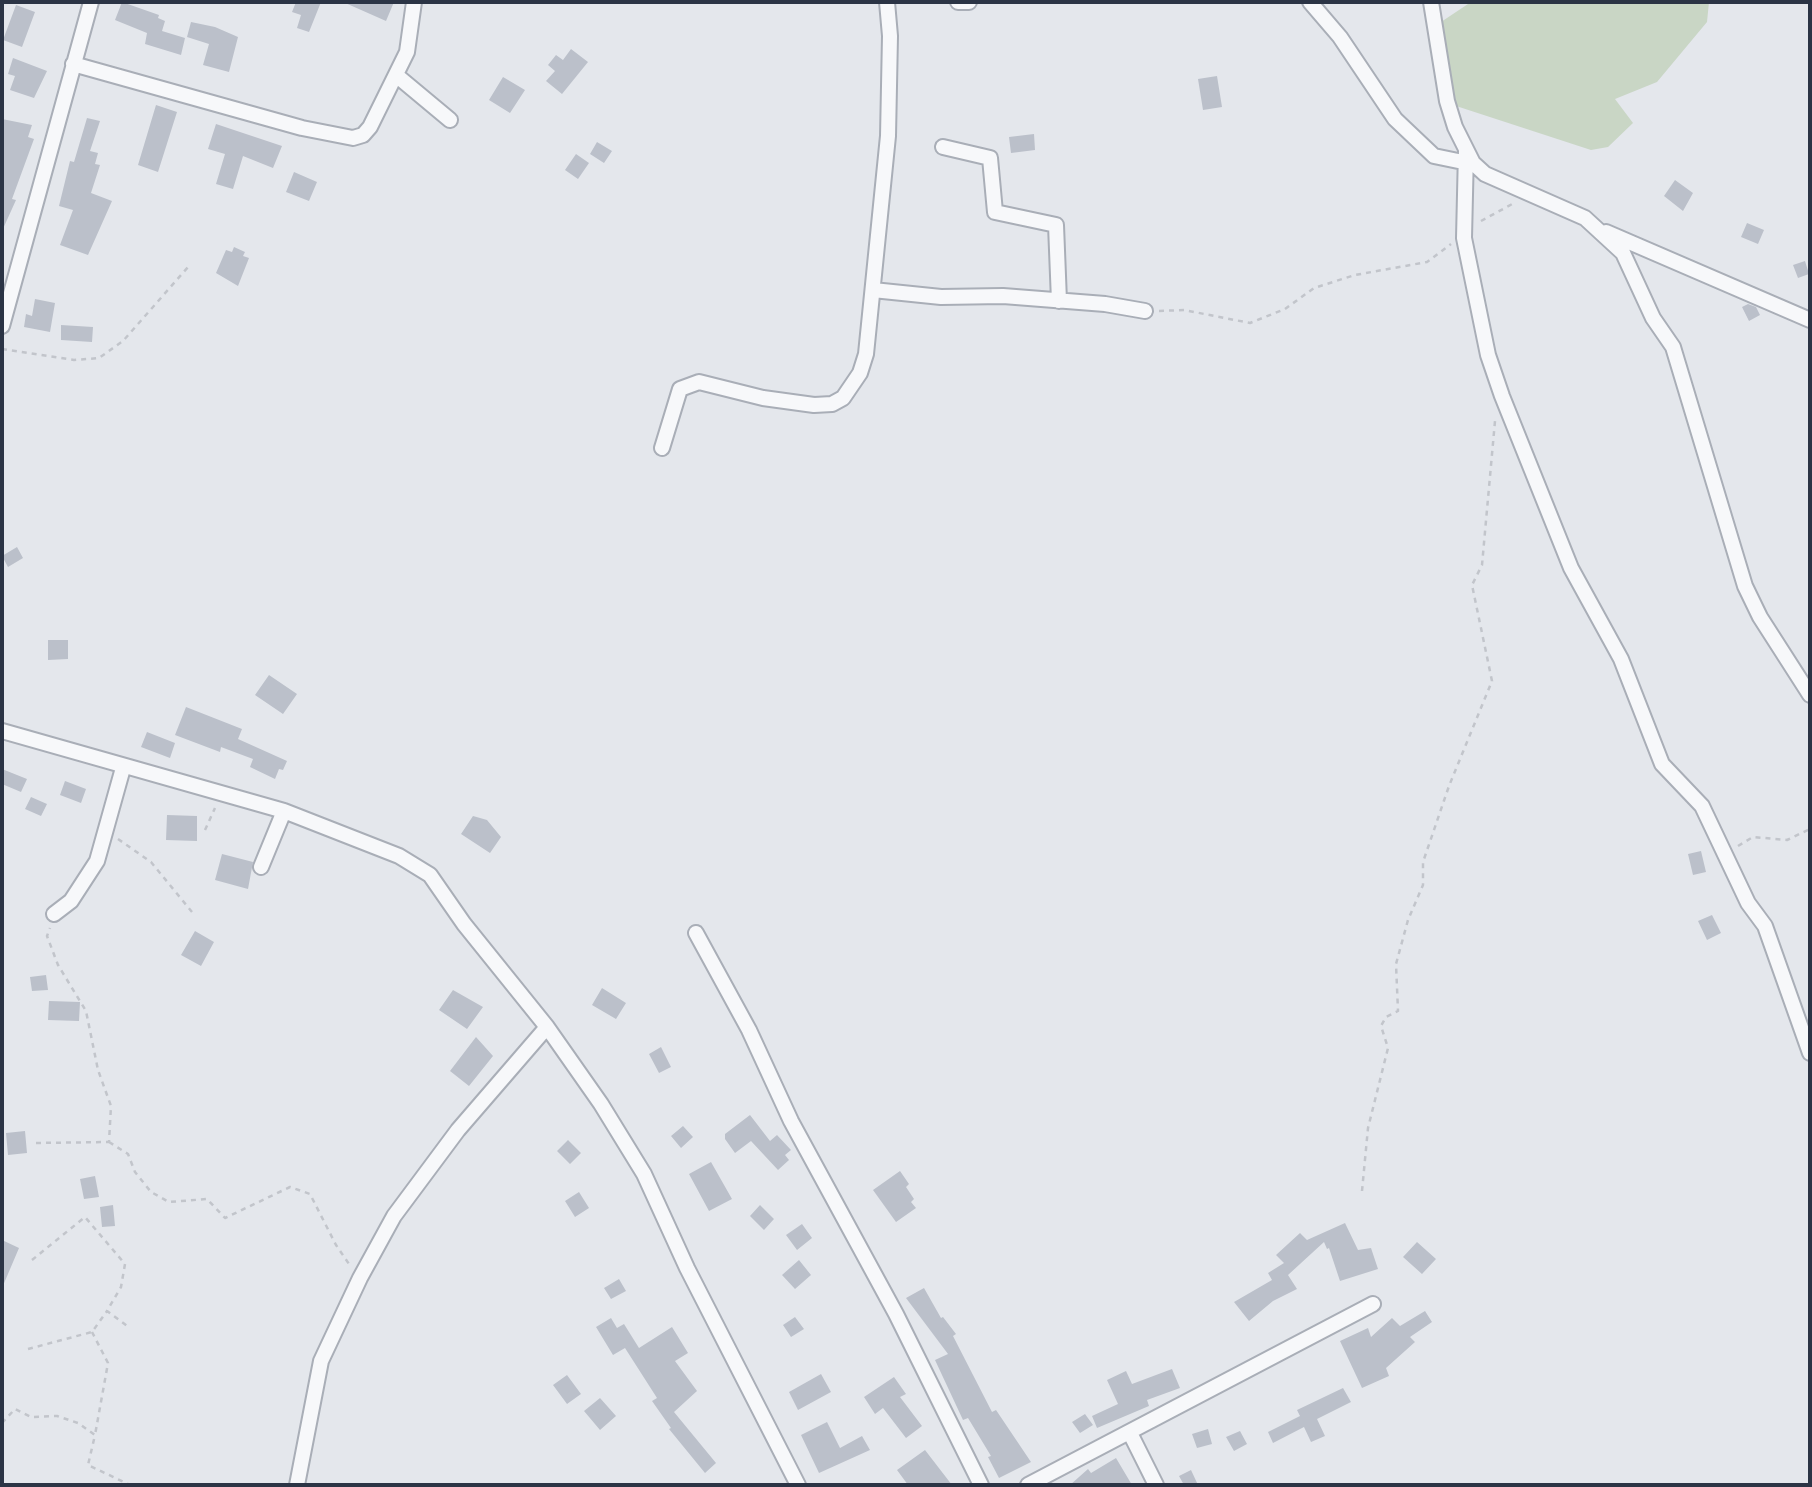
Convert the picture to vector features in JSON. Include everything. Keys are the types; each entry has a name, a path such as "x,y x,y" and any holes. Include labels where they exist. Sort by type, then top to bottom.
{"street":[{"path":"2,326 91,2"},
{"path":"73,64 302,128 353,138 363,135 370,127 407,52 414,2"},
{"path":"662,448 680,389 699,383 814,405 832,404 843,398 860,373 866,354 888,136 890,36 887,2"},
{"path":"958,2 969,2"},
{"path":"1310,2 1340,37 1395,119 1434,156 1464,157 1485,174 1567,208 1601,230 1810,320"},
{"path":"1431,2 1447,101 1464,157 1464,238 1488,355 1571,568 1621,659 1662,764 1702,806 1748,903 1765,926 1810,1053"},
{"path":"396,75 450,120"},
{"path":"943,147 990,158 995,212 1056,225 1059,301"},
{"path":"1601,230 1623,253 1653,318 1673,347 1745,586 1760,617 1810,695"},
{"path":"873,290 941,297 1003,296 1145,311"},
{"path":"2,731 123,768 284,811 399,856 425,871 547,1027 601,1104 643,1174 687,1268 798,1485"},
{"path":"54,914 71,901 97,861 123,768"},
{"path":"261,867 284,811"},
{"path":"696,933 749,1030 791,1121 896,1314 981,1485"},
{"path":"297,1485 321,1361 360,1278 394,1216 458,1130 547,1027"},
{"path":"1028,1485 1373,1304"},
{"path":"1130,1433 1156,1485"}],"path":[{"path":"1145,311 1184,310 1250,323 1284,309 1314,288 1356,275 1427,262 1437,251 1464,238 1482,219 1520,202 1530,193"},
{"path":"2,349 74,360 99,358 123,341 189,266"},
{"path":"1362,1191 1368,1128 1388,1048 1381,1026 1386,1017 1398,1011 1396,964 1408,920 1423,885 1423,862 1449,786 1492,681 1472,585 1482,565 1495,418"},
{"path":"205,830 223,793"},
{"path":"107,828 117,839 151,862 192,912"},
{"path":"1719,842 1732,849 1753,837 1787,840 1810,829"},
{"path":"54,914 47,936 58,965 86,1011 98,1070 111,1107 109,1142"},
{"path":"36,1143 109,1142 128,1154 135,1172 151,1192 169,1202 207,1199 225,1218 289,1187 310,1194 335,1245 360,1278"},
{"path":"28,1349 92,1332 121,1287 125,1264 85,1217 32,1260"},
{"path":"107,1311 130,1328"},
{"path":"92,1332 108,1363 88,1465 130,1485"},
{"path":"2,1423 15,1409 32,1417 57,1416 95,1435"}],"green space":[{"path":"1471,2 1709,2 1707,22 1657,82 1615,99 1633,123 1608,147 1591,150 1450,104 1438,24"}],"building":[{"path":"122,2 159,15 158,18 165,21 162,31 185,38 181,55 145,44 147,33 115,20"},
{"path":"296,2 321,2 309,32 297,28 301,15 292,12"},
{"path":"343,2 394,2 386,21"},
{"path":"16,5 35,12 22,47 3,40"},
{"path":"191,22 215,27 238,37 229,72 203,65 209,44 187,37"},
{"path":"571,49 588,62 562,94 546,81 555,71 548,65 556,55 563,60"},
{"path":"13,58 47,71 34,98 10,90 15,76 8,74"},
{"path":"1217,76 1222,107 1203,110 1198,79"},
{"path":"503,77 525,90 510,113 489,100"},
{"path":"156,105 177,112 158,172 138,165"},
{"path":"87,118 100,121 90,151 98,153 95,164 100,165 91,193 112,201 88,255 60,245 73,210 59,206 70,161 74,162"},
{"path":"2,119 32,125 28,137 34,139 12,199 16,200 2,231"},
{"path":"216,124 282,146 273,168 243,156 233,189 216,184 225,154 208,149"},
{"path":"1034,134 1035,150 1011,153 1009,137"},
{"path":"597,142 612,151 604,163 590,154"},
{"path":"576,154 589,163 578,179 565,170"},
{"path":"294,172 317,182 309,201 286,192"},
{"path":"1675,180 1693,193 1683,211 1664,196"},
{"path":"1747,223 1764,230 1758,244 1741,237"},
{"path":"234,247 245,252 243,256 249,258 238,286 216,273 226,250 232,252"},
{"path":"1805,261 1809,274 1798,278 1793,265"},
{"path":"35,299 55,303 50,332 24,327 26,314 32,316"},
{"path":"1748,304 1756,307 1760,315 1749,321 1742,307"},
{"path":"61,325 93,327 92,342 61,340"},
{"path":"17,547 23,558 8,567 2,556"},
{"path":"48,640 68,640 68,659 48,660"},
{"path":"269,675 297,694 283,714 255,695"},
{"path":"186,707 242,729 238,739 287,761 283,770 279,769 275,779 250,767 253,759 221,747 220,752 175,735"},
{"path":"147,732 175,743 170,758 141,747"},
{"path":"2,769 27,779 21,792 2,784"},
{"path":"65,781 86,789 81,803 60,795"},
{"path":"31,797 47,804 41,816 25,809"},
{"path":"167,815 197,816 197,841 166,840"},
{"path":"473,816 487,820 501,837 490,853 461,834"},
{"path":"1701,851 1706,872 1693,875 1688,854"},
{"path":"222,854 253,862 248,889 215,880"},
{"path":"1712,915 1721,933 1707,940 1698,921"},
{"path":"195,931 214,942 201,966 181,955"},
{"path":"46,975 48,990 32,991 30,977"},
{"path":"602,988 626,1003 616,1019 592,1005"},
{"path":"453,990 483,1007 467,1029 439,1010"},
{"path":"49,1001 80,1002 79,1021 48,1020"},
{"path":"476,1037 493,1056 469,1086 450,1071"},
{"path":"661,1047 671,1067 659,1073 649,1054"},
{"path":"750,1115 770,1141 777,1135 791,1150 785,1155 789,1160 778,1170 751,1141 735,1153 725,1139 725,1134"},
{"path":"683,1126 693,1137 681,1148 671,1136"},
{"path":"25,1131 27,1153 8,1155 6,1133"},
{"path":"568,1140 581,1153 570,1164 557,1151"},
{"path":"711,1162 732,1199 709,1211 689,1174"},
{"path":"900,1171 909,1184 906,1187 916,1208 896,1222 873,1190"},
{"path":"95,1176 99,1197 84,1199 80,1179"},
{"path":"579,1192 589,1208 575,1217 565,1201"},
{"path":"113,1205 115,1226 102,1227 100,1207"},
{"path":"760,1205 774,1219 764,1230 750,1216"},
{"path":"1345,1223 1358,1250 1371,1248 1378,1269 1340,1281 1329,1248 1327,1249 1324,1242 1288,1275 1297,1289 1273,1301 1249,1321 1234,1302 1272,1280 1268,1273 1284,1263 1276,1255 1300,1233 1307,1240"},
{"path":"802,1224 812,1238 797,1250 786,1235"},
{"path":"2,1240 19,1248 2,1288"},
{"path":"1417,1242 1436,1259 1422,1274 1403,1257"},
{"path":"799,1260 811,1275 795,1289 782,1275"},
{"path":"619,1279 626,1291 611,1299 604,1288"},
{"path":"924,1288 941,1318 943,1317 956,1334 953,1336 992,1412 996,1410 1031,1462 999,1478 988,1457 991,1456 968,1418 963,1420 935,1360 948,1354 906,1298"},
{"path":"1425,1311 1432,1322 1410,1337 1415,1342 1386,1368 1389,1376 1362,1388 1340,1341 1368,1328 1371,1337 1392,1318 1400,1326"},
{"path":"795,1317 804,1329 791,1337 783,1325"},
{"path":"611,1318 617,1328 624,1324 639,1348 672,1327 688,1353 675,1361 697,1391 674,1412 716,1463 705,1473 669,1429 671,1428 652,1401 657,1398 625,1348 613,1355 596,1327"},
{"path":"1172,1369 1180,1388 1147,1400 1149,1406 1097,1428 1092,1416 1118,1404 1107,1380 1126,1371 1132,1384"},
{"path":"821,1374 831,1392 798,1410 789,1392"},
{"path":"567,1375 581,1394 567,1404 553,1385"},
{"path":"894,1377 906,1394 900,1397 922,1426 906,1438 883,1408 875,1414 864,1397"},
{"path":"1343,1388 1351,1402 1317,1419 1325,1436 1311,1442 1304,1427 1273,1443 1268,1432 1300,1416 1297,1410"},
{"path":"600,1398 616,1416 600,1430 584,1411"},
{"path":"1085,1414 1093,1425 1080,1433 1072,1422"},
{"path":"827,1422 840,1448 862,1436 870,1450 819,1473 801,1435"},
{"path":"1208,1429 1212,1444 1197,1448 1192,1434"},
{"path":"1240,1431 1247,1444 1234,1451 1226,1437"},
{"path":"925,1450 952,1485 908,1485 897,1470"},
{"path":"1116,1458 1132,1485 1070,1485 1088,1469 1091,1473"},
{"path":"1191,1470 1198,1485 1184,1485 1179,1476"}]}
